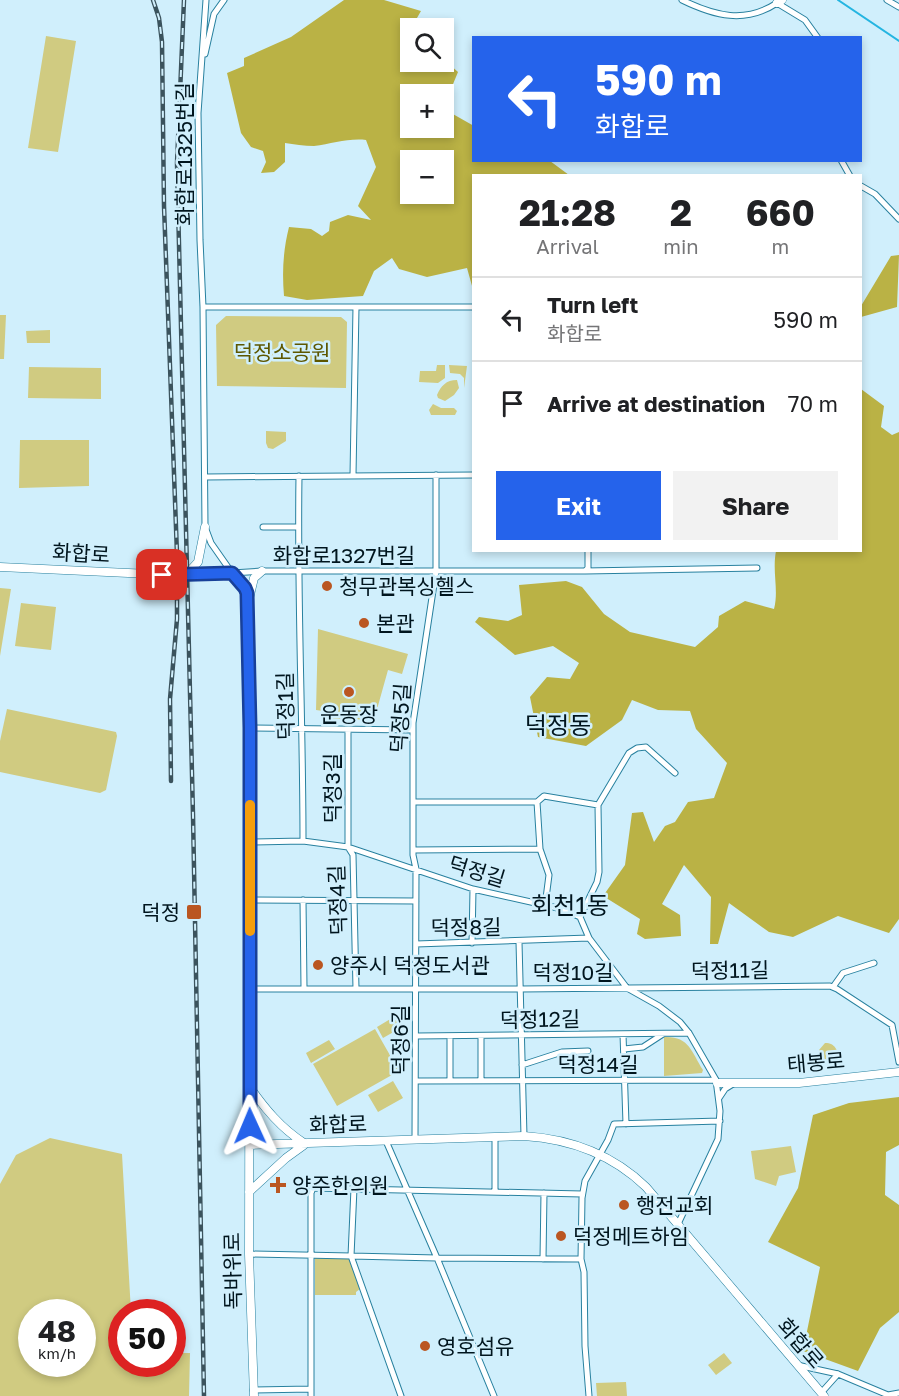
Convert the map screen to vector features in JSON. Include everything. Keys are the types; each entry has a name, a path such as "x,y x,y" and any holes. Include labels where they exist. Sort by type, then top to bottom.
{"main road":[{"path":"190,575 198,562 205,527"},
{"name":"화합로","path":"0,567 171,575 232,573"},
{"path":"248,607 257,571"},
{"path":"232,573 245,588 248,607 250,1145"},
{"name":"태봉로","path":"716,1082 799,1083 899,1072"},
{"path":"249,1086 267,1112 290,1134 305,1144 249,1192"},
{"name":"화합로","path":"250,1145 524,1136 557,1140 600,1154 634,1176 678,1224 822,1395"},
{"name":"독바위로","path":"250,1145 249,1254 254,1393"}],"street":[{"name":"화합로1325번길","path":"206,0 198,113 205,527 211,543 232,573"},
{"path":"201,70 214,14 224,0"},
{"path":"682,0 709,11 738,16 767,10 780,2 805,20 817,36"},
{"path":"887,0 899,7"},
{"path":"862,187 875,194 899,219"},
{"path":"203,307 472,307"},
{"path":"353,475 356,307"},
{"name":"화합로1327번길","path":"436,475 436,571"},
{"path":"205,477 472,475"},
{"path":"298,571 299,476"},
{"path":"263,527 298,527"},
{"path":"585,571 588,568 588,552"},
{"name":"화합로1327번길","path":"257,571 585,571 757,568"},
{"name":"화합로","path":"232,573 257,571"},
{"name":"덕정1길","path":"298,571 303,729 303,841"},
{"name":"덕정5길","path":"416,869 413,850 413,730 436,571"},
{"path":"250,728 413,730"},
{"name":"덕정3길","path":"348,730 348,847"},
{"path":"675,773 646,747 637,748 629,753 597,805 599,872 597,882 580,917 589,938 627,988 669,1013 689,1033 716,1082 720,1121 715,1147 678,1224"},
{"path":"414,802 537,802 544,796 597,805"},
{"path":"537,802 540,849 549,873 544,906"},
{"name":"덕정길","path":"250,842 303,841 348,847 473,890 567,911 580,917"},
{"name":"덕정4길","path":"348,847 353,855 356,989"},
{"path":"413,850 540,849"},
{"name":"덕정6길","path":"415,1140 416,869"},
{"path":"472,943 473,890"},
{"path":"250,900 416,901"},
{"path":"303,900 304,988"},
{"name":"덕정8길","path":"416,944 589,938"},
{"name":"덕정10길","path":"519,942 524,1136"},
{"path":"874,963 843,973 833,987 892,1024 899,1062"},
{"name":"덕정11길","path":"627,988 833,987"},
{"name":"덕정10길","path":"250,989 627,988"},
{"path":"653,1002 652,994 655,988"},
{"name":"덕정12길","path":"624,1049 643,1047 664,1033"},
{"name":"덕정12길","path":"417,1036 689,1033"},
{"path":"623,1034 626,1124"},
{"path":"450,1036 450,1081"},
{"path":"481,1036 481,1081"},
{"name":"덕정12길","path":"522,1065 562,1052 588,1051"},
{"name":"태봉로","path":"712,1072 722,1080 735,1083"},
{"name":"덕정14길","path":"416,1081 716,1082"},
{"path":"719,1100 725,1089 735,1083"},
{"path":"589,1396 585,1346 584,1272 581,1259 582,1194 585,1181 609,1137 612,1125 720,1121"},
{"path":"495,1137 495,1191"},
{"path":"386,1141 494,1396"},
{"path":"254,1393 311,1393 312,1189 315,1187 582,1194"},
{"path":"354,1188 351,1256 400,1396"},
{"path":"543,1259 544,1193"},
{"path":"249,1254 581,1259"},
{"path":"795,1364 838,1374 888,1395 899,1393"},
{"path":"822,1395 838,1374"}],"green space":[{"path":"46,36 76,41 58,152 28,148"},
{"path":"0,315 6,315 4,359 0,359"},
{"name":"덕정소공원","path":"226,316 341,317 347,322 346,388 217,386 216,325"},
{"path":"50,330 50,343 27,343 26,331"},
{"path":"437,365 445,365 445,378 438,383 419,382 420,371 436,371"},
{"path":"449,365 467,366 464,388 464,378 460,374 450,373"},
{"path":"29,367 101,368 101,399 28,398"},
{"path":"457,380 459,388 454,395 445,401 438,398 437,395 444,384"},
{"path":"433,404 441,408 454,408 457,411 455,415 431,415 429,410"},
{"path":"266,431 286,432 286,441 273,449 268,448"},
{"path":"20,440 89,440 89,486 19,488"},
{"path":"0,588 11,589 0,656"},
{"path":"21,603 56,607 51,650 15,646"},
{"name":"운동장","path":"318,629 408,654 402,674 388,670 374,720 323,718 323,711 316,710"},
{"path":"7,709 116,732 106,790 100,793 0,772 0,741"},
{"path":"397,1015 404,1026 383,1038 377,1027"},
{"path":"375,1029 399,1071 337,1106 313,1064"},
{"path":"664,1037 672,1037 684,1042 703,1070 702,1073 664,1076"},
{"path":"329,1040 335,1049 311,1063 306,1053"},
{"path":"825,1043 832,1044 836,1048 839,1061 824,1061 820,1058 819,1050"},
{"path":"393,1081 403,1098 378,1112 368,1095"},
{"path":"50,1138 122,1154 130,1299 108,1299 108,1377 186,1377 186,1353 190,1353 189,1396 0,1396 0,1184 16,1155"},
{"path":"791,1146 796,1172 779,1176 776,1186 755,1179 751,1151"},
{"path":"315,1258 349,1259 360,1289 356,1295 315,1295"},
{"path":"724,1353 732,1363 716,1375 708,1365"},
{"path":"626,1382 627,1396 597,1396 596,1383"}],"shaded area":[{"path":"344,0 384,0 421,11 417,18 400,18 400,72 454,72 454,68 458,72 453,84 400,84 400,138 454,138 454,115 472,125 472,162 551,162 568,174 472,174 472,286 467,268 427,277 399,269 392,258 374,271 363,296 307,300 284,296 285,245 289,227 311,229 322,236 329,231 330,222 348,215 371,220 358,206 376,167 366,140 346,140 314,146 285,143 285,162 274,172 261,173 266,162 263,151 251,147 241,133 227,73 244,66 244,58 291,37"},
{"path":"899,255 897,307 862,317 862,304 891,256"},
{"path":"862,390 884,406 881,427 892,435 899,432 899,919 889,933 838,916 793,937 769,932 729,903 718,944 710,944 711,897 684,865 662,904 680,915 681,936 645,939 637,934 640,919 603,896 625,865 632,813 643,812 654,842 665,826 675,822 688,802 714,798 727,763 696,729 690,711 658,710 632,700 622,720 586,746 538,737 530,697 547,677 570,679 579,663 553,646 515,655 475,622 479,617 508,621 522,615 519,585 566,581 582,587 604,614 630,632 695,647 718,627 719,616 745,601 774,609 776,552 862,552"},
{"path":"899,1097 899,1145 886,1152 885,1195 899,1205 899,1312 880,1328 858,1371 803,1351 820,1267 768,1242 798,1188 813,1115 849,1103"}],"waterway":[{"path":"838,0 899,41"}],"railway":[{"path":"153,0 159,18 162,42 164,206 177,554 177,619 170,699 171,781"},
{"path":"184,0 177,163 204,1396"}],"slow traffic":[{"path":"250,805 250,931"}],"place":[{"name":"청무관복싱헬스","path":"327,586"},
{"name":"본관","path":"364,623"},
{"name":"운동장","path":"349,692"},
{"name":"덕정","path":"194,912"},
{"name":"양주시 덕정도서관","path":"318,965"},
{"name":"양주한의원","path":"278,1185"},
{"name":"행전교회","path":"624,1205"},
{"name":"덕정메트하임","path":"561,1236"},
{"name":"영호섬유","path":"425,1346"}],"district":[{"name":"덕정동","path":"558,724"},
{"name":"회천1동","path":"570,904"}],"route":[{"path":"162,575 232,573 247,593 251,882 250,1126"}]}
